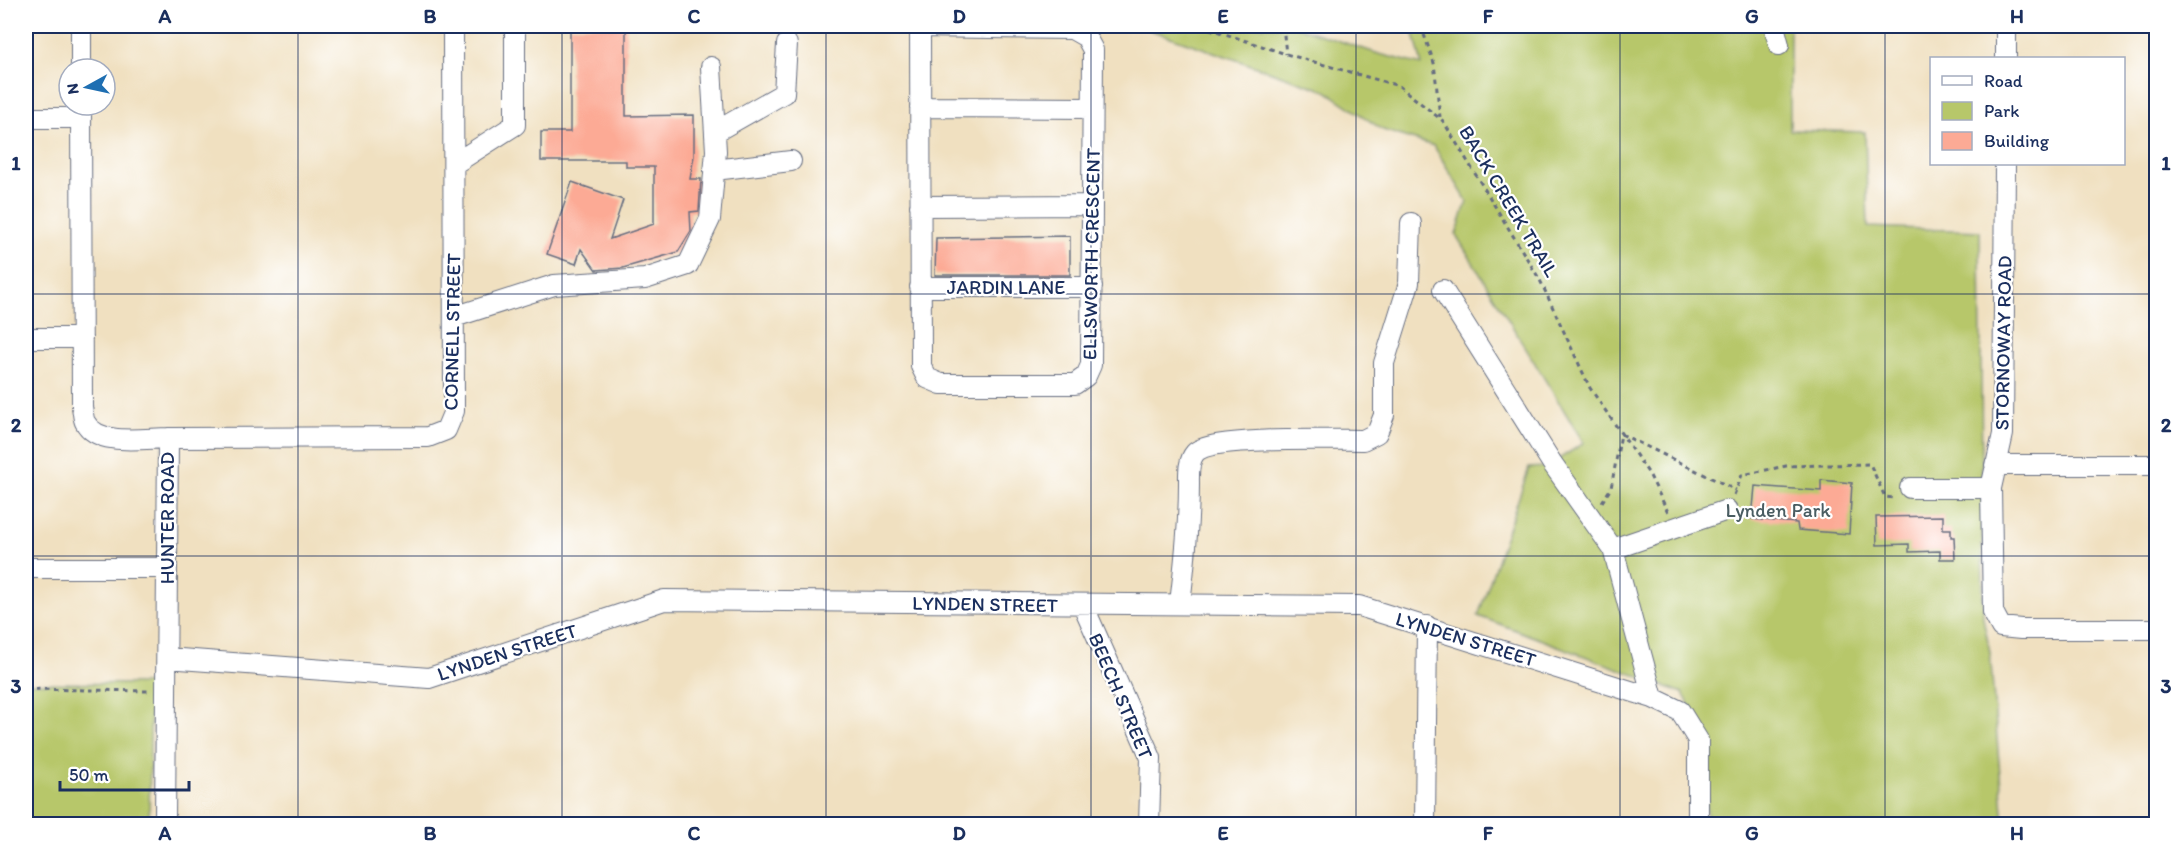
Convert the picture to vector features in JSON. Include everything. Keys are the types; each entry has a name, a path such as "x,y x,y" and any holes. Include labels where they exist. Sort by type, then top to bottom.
{"street":[{"path":"81,26 81,57"},
{"name":"CORNELL STREET","path":"168,438 428,437 446,430 454,411 453,26"},
{"path":"454,164 515,125 515,26"},
{"name":"ELLSWORTH CRESCENT","path":"920,26 1072,29 1086,37 1093,50 1091,364 1086,376 1075,384 941,384 927,378 921,366 920,26"},
{"path":"1774,26 1779,45"},
{"path":"2006,26 2006,57"},
{"path":"715,132 784,93 786,44"},
{"path":"454,317 554,285 645,279 688,265 710,219 715,132 711,67"},
{"path":"920,107 1092,108"},
{"path":"26,118 57,115"},
{"name":"HUNTER ROAD","path":"81,117 82,407 85,422 96,433 111,438 168,438 165,825"},
{"path":"714,170 791,161"},
{"name":"STORNOWAY ROAD","path":"2005,165 2003,434 1991,488 1993,612 2001,627 2157,628"},
{"path":"920,206 1092,205"},
{"path":"1180,603 1190,533 1189,466 1194,453 1205,446 1262,440 1363,440 1377,433 1384,415 1384,363 1409,283 1411,223"},
{"name":"JARDIN LANE","path":"920,287 1092,287"},
{"path":"1443,290 1552,463 1613,549 1653,698"},
{"path":"26,338 82,338"},
{"path":"1995,465 2157,465"},
{"path":"1910,488 1991,488"},
{"path":"1613,549 1727,510"},
{"path":"26,568 167,568"},
{"name":"LYNDEN STREET","path":"167,658 429,678 664,600 1359,606 1653,698 1680,711 1698,740 1698,825"},
{"name":"BEECH STREET","path":"1083,605 1151,758 1149,825"},
{"path":"1425,825 1427,626"}],"path":[{"name":"BACK CREEK TRAIL","path":"1201,26 1286,54 1399,86 1440,119 1539,280 1590,388 1649,474 1676,527"},
{"path":"1283,26 1286,54"},
{"path":"1421,26 1434,63 1440,119"},
{"path":"1590,517 1611,488 1621,434 1736,490"},
{"path":"1727,510 1742,475 1786,466 1870,464 1885,497 1901,498 1910,488"},
{"path":"26,689 166,691"}],"green space":[{"name":"Lynden Park","path":"1139,26 1294,26 1379,54 1422,65 1412,26 1790,26 1790,130 1865,132 1868,227 1980,231 1983,618 1990,652 2004,824 1707,824 1706,736 1683,693 1478,616 1529,468 1546,467 1584,443 1456,235 1467,201 1434,146 1383,130 1326,91"},
{"path":"26,683 151,684 149,824 26,824"}],"building":[{"path":"570,26 626,26 626,116 694,115 694,156 690,179 701,179 699,211 690,212 691,231 678,252 623,268 596,270 581,249 576,264 547,254 572,182 623,200 610,239 654,224 654,167 626,167 626,161 541,161 541,132 570,132"},
{"path":"1070,236 1070,275 935,275 936,238"},
{"path":"1821,480 1852,483 1849,534 1798,530 1797,523 1752,519 1755,486 1821,491"},
{"path":"1943,516 1943,529 1951,529 1951,537 1954,537 1955,559 1940,559 1940,551 1909,552 1909,544 1877,545 1876,517"}]}
